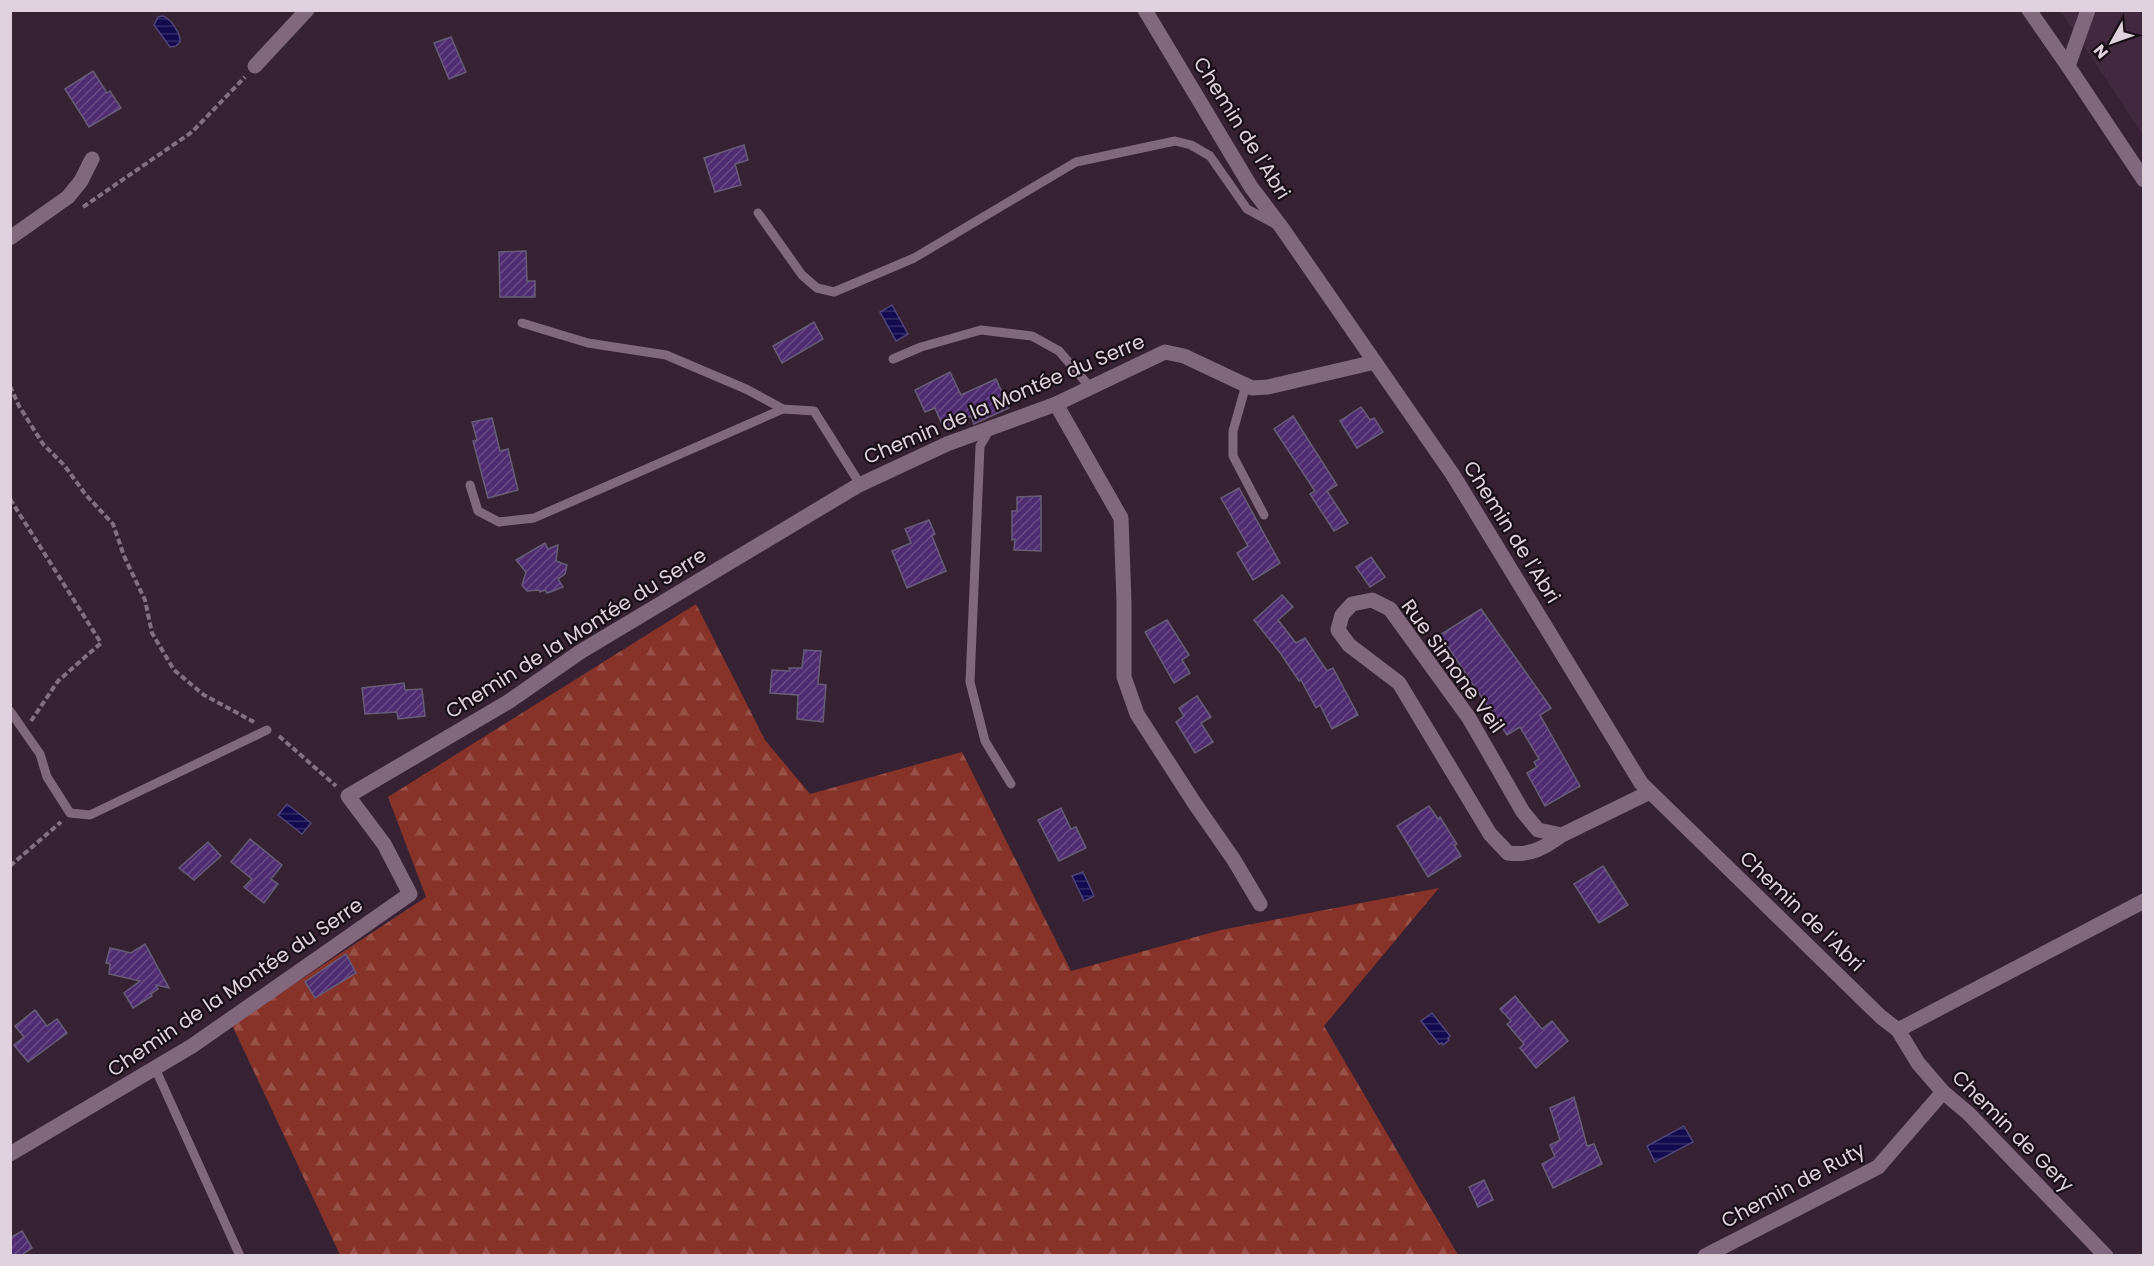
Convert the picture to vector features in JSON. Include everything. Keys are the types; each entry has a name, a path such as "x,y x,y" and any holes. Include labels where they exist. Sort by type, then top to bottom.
{"street":[{"path":"255,66 307,10"},
{"name":"Chemin de l'Abri","path":"1144,10 1251,187 1282,228 1453,475 1641,783 1881,1017 1898,1030"},
{"path":"2029,10 2144,180"},
{"path":"2068,66 2088,10"},
{"path":"10,238 68,196 81,181 92,159"},
{"name":"Chemin de la Montée du Serre","path":"10,1155 192,1046 410,894 384,844 348,796 508,702 580,652 860,484 948,444 1056,404 1165,352 1184,356 1252,388 1269,387 1375,362"},
{"path":"1056,404 1121,518 1124,676 1137,714 1234,860 1260,904"},
{"name":"Rue Simone Veil","path":"1562,835 1538,830 1523,812 1469,718 1390,609 1372,600 1352,604 1342,615 1338,630 1349,645 1399,683 1490,834 1508,853 1523,855 1550,844 1562,835 1650,792"},
{"path":"1898,1030 2144,901"},
{"name":"Chemin de Gery","path":"1898,1030 1918,1063 1943,1092 1968,1113 2106,1256"},
{"name":"Chemin de Ruty","path":"1705,1256 1878,1167 1943,1092"}],"lane":[{"path":"758,213 802,275 817,288 834,292 914,258 1076,162 1175,141 1191,145 1210,156 1247,209 1282,228"},
{"path":"522,323 588,343 666,355 746,388 783,409 814,411 860,484"},
{"path":"893,358 921,347 981,330 1032,336 1059,351 1090,387"},
{"path":"1246,385 1233,431 1233,456 1264,515"},
{"path":"470,485 478,511 499,522 534,518 783,409"},
{"path":"992,428 980,446 970,682 985,741 1011,784"},
{"path":"10,711 40,754 47,777 70,813 90,815 267,730"},
{"path":"155,1068 240,1256"}],"path":[{"path":"78,211 192,132 255,66"},
{"path":"10,386 19,406 43,444 64,465 86,495 113,524 123,556 145,600 152,633 174,670 204,695 285,739 348,796"},
{"path":"10,499 101,643 58,681 24,731"},
{"path":"10,866 48,835 70,813"}],"shaded area":[{"path":"2061,11 2143,11 2143,135"},
{"path":"163,16 172,23 179,35 180,42 176,46 170,47 154,25 158,17"},
{"path":"892,305 908,334 896,341 880,312"},
{"path":"287,804 311,823 302,834 278,815"},
{"path":"1083,872 1094,896 1084,901 1072,876"},
{"path":"1432,1013 1450,1036 1443,1045 1439,1044 1421,1021"},
{"path":"1684,1126 1693,1142 1655,1162 1647,1146"}],"green space":[{"path":"696,604 765,740 810,794 962,752 1071,971 1221,930 1439,888 1324,1026 1458,1255 340,1255 232,1025 426,897 388,797"}],"building":[{"path":"451,37 466,72 449,79 434,43"},
{"path":"93,71 107,93 110,91 121,108 89,127 65,89"},
{"path":"744,145 748,160 735,164 741,185 715,192 704,158"},
{"path":"526,251 527,281 535,281 535,297 500,297 499,252"},
{"path":"814,322 823,339 782,363 773,346"},
{"path":"950,372 961,395 996,379 1009,408 974,424 971,416 944,429 935,408 925,412 915,390"},
{"path":"1361,407 1370,420 1374,418 1383,432 1357,448 1340,421"},
{"path":"1293,416 1337,485 1327,491 1348,523 1334,531 1310,494 1315,491 1274,429"},
{"path":"492,418 500,451 508,449 518,490 488,498 473,441 477,440 472,422"},
{"path":"1239,488 1280,563 1253,580 1237,553 1248,546 1221,498"},
{"path":"1041,496 1041,551 1014,550 1012,511 1017,511 1017,497"},
{"path":"929,520 935,534 932,536 946,571 907,588 892,551 911,543 905,529"},
{"path":"545,543 548,549 558,545 556,561 567,565 565,574 558,579 563,587 547,593 545,590 527,591 522,585 526,572 516,560"},
{"path":"1371,557 1385,577 1370,587 1356,567"},
{"path":"1282,595 1293,607 1278,620 1296,643 1305,638 1327,671 1333,668 1358,715 1332,729 1320,705 1316,708 1301,680 1299,681 1254,620"},
{"path":"1481,609 1551,708 1540,715 1580,786 1545,806 1527,773 1537,767 1534,762 1539,759 1520,727 1507,735 1440,635"},
{"path":"1167,620 1189,655 1182,660 1190,673 1174,683 1145,632"},
{"path":"804,650 821,651 818,684 826,685 823,722 797,719 798,695 770,693 772,670 790,671 789,668 802,668"},
{"path":"404,683 405,690 422,689 425,716 398,719 397,712 365,714 362,688"},
{"path":"1197,696 1211,717 1201,723 1213,742 1195,753 1176,722 1184,716 1179,708"},
{"path":"1429,806 1438,819 1440,817 1457,844 1454,845 1461,856 1428,877 1397,826"},
{"path":"1061,808 1071,829 1076,827 1086,848 1059,861 1038,820"},
{"path":"250,839 282,865 271,879 278,884 264,903 244,887 252,879 231,862"},
{"path":"208,842 221,856 194,880 179,868"},
{"path":"1603,866 1628,905 1599,923 1574,884"},
{"path":"145,944 169,988 156,985 158,989 151,994 152,996 133,1008 124,993 140,981 109,974 110,964 106,963 110,948 131,953"},
{"path":"346,954 356,973 315,998 305,982"},
{"path":"1515,996 1542,1029 1552,1021 1568,1041 1536,1068 1520,1048 1524,1044 1507,1024 1511,1021 1500,1009"},
{"path":"35,1010 47,1026 57,1019 67,1033 28,1062 14,1045 24,1037 15,1026"},
{"path":"1574,1097 1587,1146 1594,1144 1602,1164 1553,1188 1542,1164 1555,1157 1550,1145 1560,1140 1550,1108"},
{"path":"1484,1180 1493,1200 1478,1207 1469,1187"},
{"path":"22,1231 32,1248 20,1256 10,1256 10,1238"}]}
